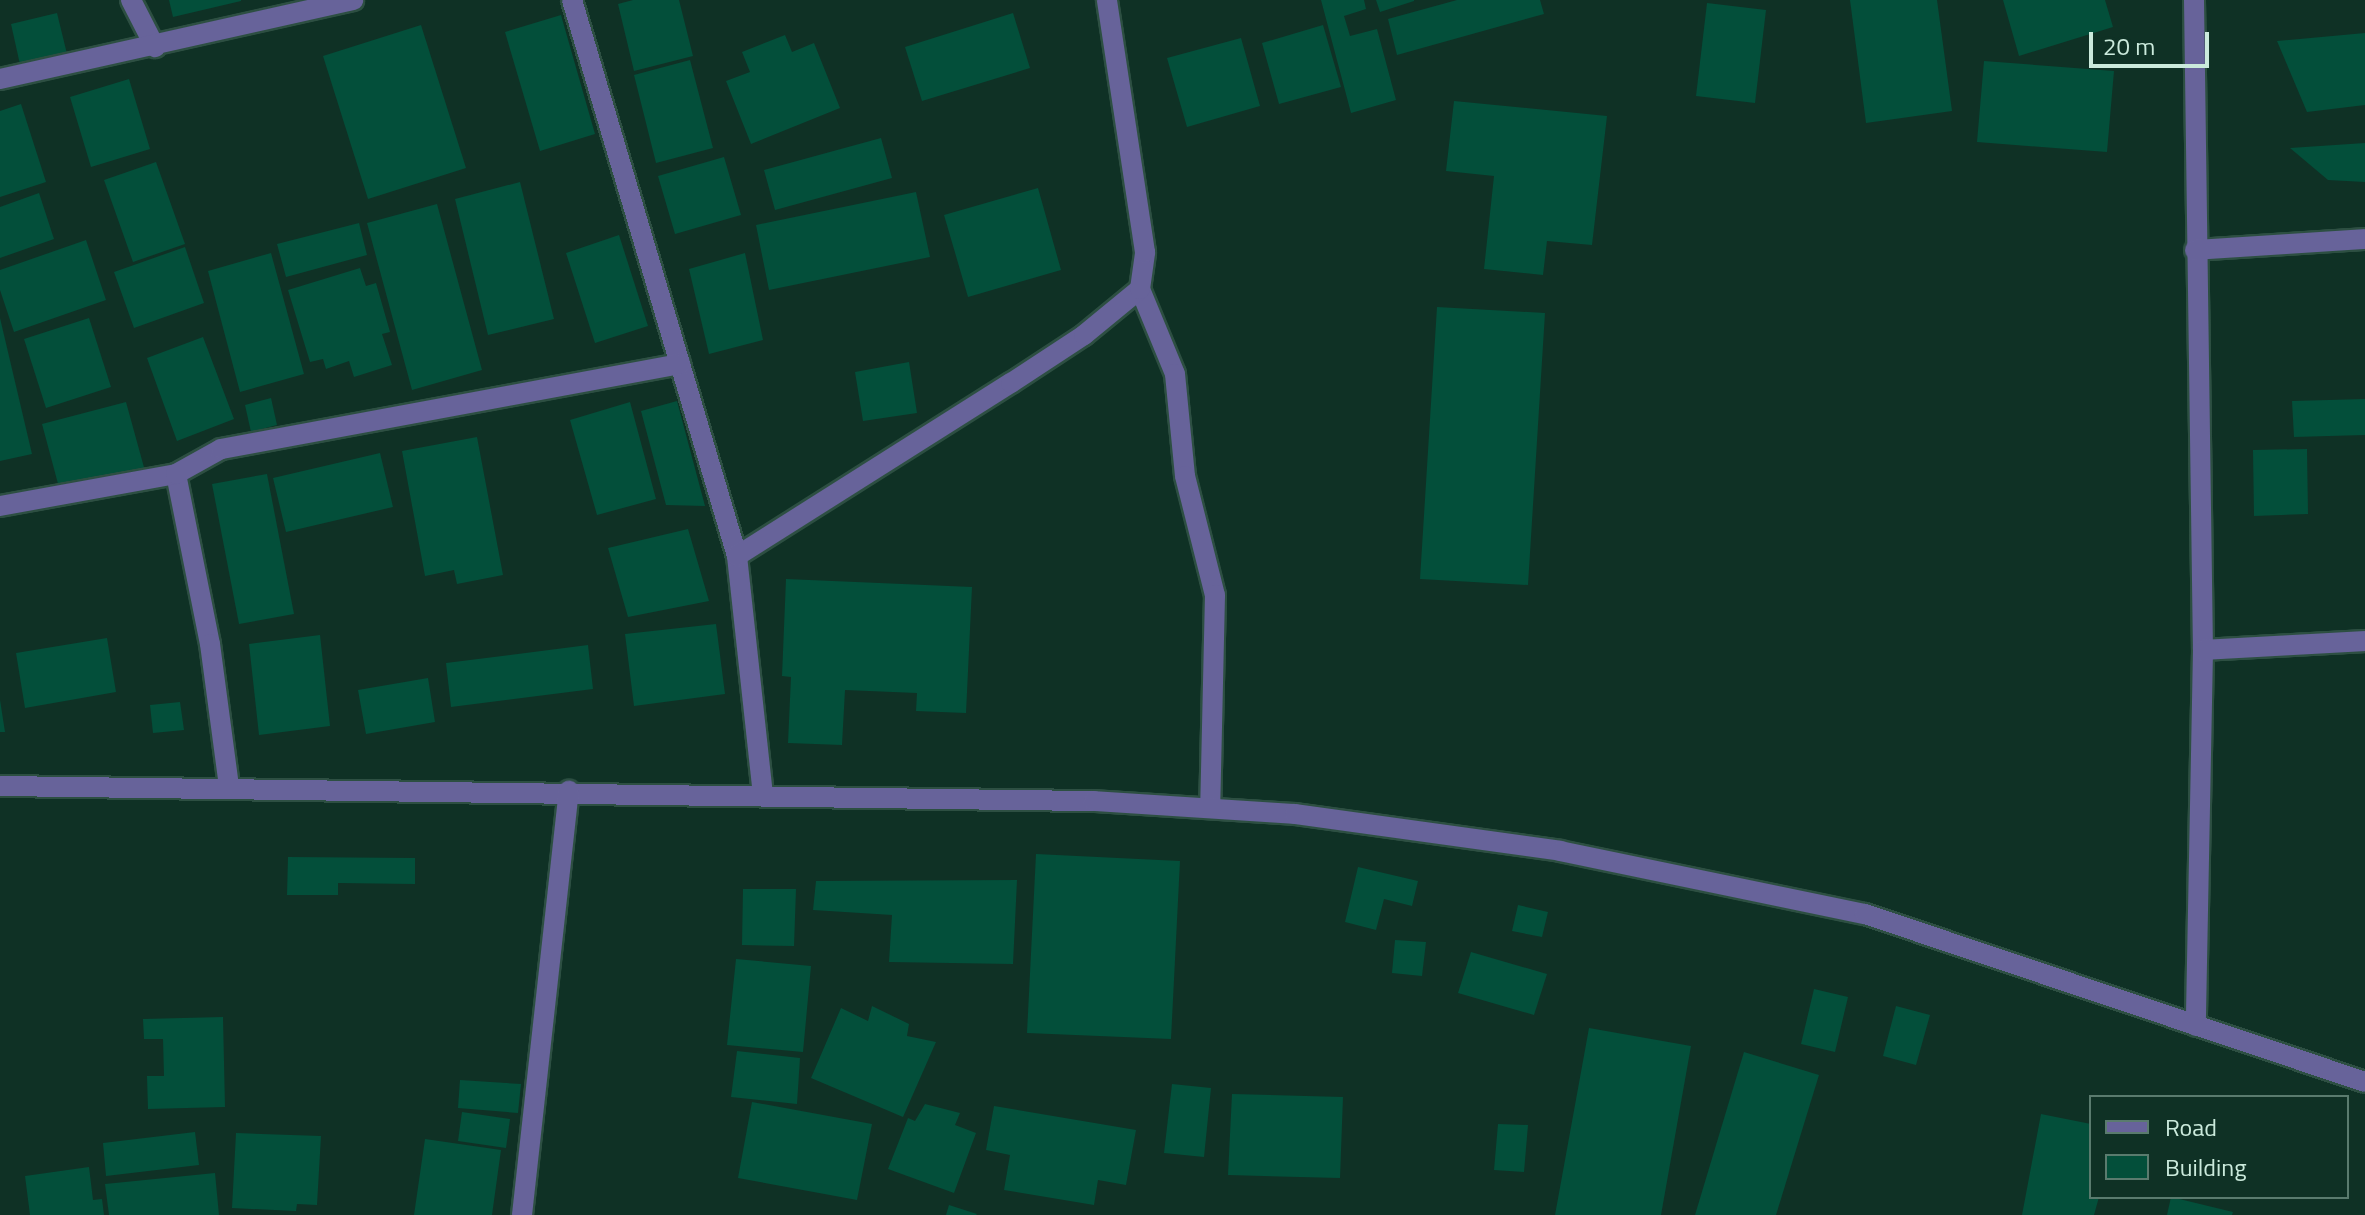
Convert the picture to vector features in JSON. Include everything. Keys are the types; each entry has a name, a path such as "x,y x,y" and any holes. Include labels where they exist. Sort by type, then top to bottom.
{"street":[{"path":"131,0 155,47"},
{"path":"0,79 155,47 353,0"},
{"path":"572,0 737,556 763,794"},
{"path":"1107,0 1145,252 1140,289 1175,374 1185,476 1215,595 1210,808"},
{"path":"2194,0 2195,250 2203,650 2196,1026"},
{"path":"2195,250 2365,239"},
{"path":"737,556 1084,335 1140,289"},
{"path":"0,506 176,474 221,449 680,364"},
{"path":"176,474 210,644 229,787"},
{"path":"2203,650 2365,641"},
{"path":"0,786 763,794 1210,808 1295,814 1692,875 1865,914 2365,1082"},
{"path":"522,1215 569,791"}],"building":[{"path":"169,0 241,0 241,1 173,17"},
{"path":"633,0 679,0 693,56 634,71 618,4"},
{"path":"1321,0 1364,0 1366,9 1344,16 1350,36 1377,29 1396,100 1351,113"},
{"path":"1376,0 1414,0 1414,1 1380,12"},
{"path":"1457,0 1540,0 1544,14 1397,55 1388,19"},
{"path":"1850,0 1937,0 1952,111 1866,123"},
{"path":"2003,0 2105,0 2113,27 2019,56"},
{"path":"1707,3 1766,10 1755,103 1696,96"},
{"path":"57,13 68,58 21,69 11,24"},
{"path":"1013,13 1030,68 922,101 905,47"},
{"path":"561,15 595,134 540,151 505,32"},
{"path":"421,25 466,168 368,199 323,56"},
{"path":"1323,25 1341,87 1279,104 1262,43"},
{"path":"2365,33 2365,105 2307,112 2277,41"},
{"path":"785,35 792,52 814,43 840,108 751,144 726,81 750,72 742,52"},
{"path":"1241,38 1260,106 1187,127 1167,58"},
{"path":"690,60 713,148 656,163 634,75"},
{"path":"1984,61 2114,71 2107,152 1977,142"},
{"path":"129,79 150,149 91,167 70,97"},
{"path":"1454,101 1607,116 1592,245 1547,241 1543,275 1484,269 1494,176 1446,171"},
{"path":"21,104 46,182 0,197 0,111"},
{"path":"881,138 892,178 775,210 764,170"},
{"path":"2365,143 2365,182 2328,180 2290,148"},
{"path":"724,157 741,215 675,234 658,176"},
{"path":"156,162 185,244 133,262 104,180"},
{"path":"520,182 554,319 488,335 455,199"},
{"path":"1038,188 1061,270 968,297 944,215"},
{"path":"916,192 930,257 769,290 756,225"},
{"path":"39,193 54,239 0,258 0,207"},
{"path":"437,204 482,370 412,390 367,223"},
{"path":"359,223 367,255 286,277 277,244"},
{"path":"619,235 648,326 595,343 566,253"},
{"path":"86,240 106,300 14,332 0,290 0,270"},
{"path":"185,247 204,303 134,328 114,272"},
{"path":"271,253 304,374 240,392 208,271"},
{"path":"745,253 763,340 709,354 689,269"},
{"path":"360,268 366,286 376,283 390,332 382,334 392,365 354,377 349,361 326,369 323,359 310,362 288,290"},
{"path":"1437,307 1545,313 1528,585 1420,579"},
{"path":"0,318 32,454 0,461"},
{"path":"89,318 111,387 46,408 24,339"},
{"path":"203,337 234,419 177,441 147,358"},
{"path":"909,362 917,413 863,421 855,372"},
{"path":"271,398 277,425 251,432 245,405"},
{"path":"2365,399 2365,435 2294,437 2292,401"},
{"path":"677,401 705,506 666,505 641,411"},
{"path":"126,402 145,471 61,495 42,424"},
{"path":"630,402 656,499 597,515 570,420"},
{"path":"477,437 503,575 457,584 454,570 425,576 402,451"},
{"path":"2307,449 2308,514 2254,516 2253,450"},
{"path":"380,453 393,507 286,532 273,478"},
{"path":"267,474 294,614 239,624 212,484"},
{"path":"688,529 709,601 628,617 608,548"},
{"path":"786,579 972,587 966,713 916,711 917,693 845,690 842,745 788,743 791,677 782,676"},
{"path":"716,624 725,694 634,706 625,634"},
{"path":"320,635 330,726 259,735 249,644"},
{"path":"107,638 116,692 25,708 16,653"},
{"path":"588,645 593,689 451,707 446,663"},
{"path":"428,678 435,722 366,734 358,690"},
{"path":"0,700 5,732 0,732"},
{"path":"180,702 184,730 153,733 150,705"},
{"path":"1036,854 1180,861 1171,1039 1027,1033"},
{"path":"288,857 415,858 415,884 338,883 338,895 287,895"},
{"path":"1358,867 1418,881 1412,906 1384,899 1376,930 1345,922"},
{"path":"1017,880 1013,964 889,962 892,915 813,910 816,881"},
{"path":"743,889 796,889 794,946 742,945"},
{"path":"1518,905 1548,912 1542,937 1512,931"},
{"path":"1395,940 1426,942 1422,976 1392,973"},
{"path":"1471,952 1547,974 1534,1015 1458,993"},
{"path":"736,959 811,966 803,1052 727,1045"},
{"path":"1814,989 1848,997 1835,1052 1801,1044"},
{"path":"872,1006 909,1024 907,1036 936,1042 903,1117 811,1078 841,1008 868,1021"},
{"path":"1896,1006 1930,1015 1916,1065 1883,1056"},
{"path":"223,1017 225,1107 148,1109 147,1076 164,1076 163,1039 144,1039 143,1019"},
{"path":"1589,1028 1691,1046 1661,1215 1555,1215"},
{"path":"737,1051 800,1058 797,1104 731,1097"},
{"path":"1744,1052 1819,1075 1776,1215 1695,1215"},
{"path":"460,1080 521,1084 518,1113 458,1108"},
{"path":"1172,1084 1211,1088 1204,1157 1164,1153"},
{"path":"1232,1094 1343,1097 1340,1178 1228,1175"},
{"path":"752,1102 872,1124 857,1200 738,1178"},
{"path":"925,1104 960,1113 955,1125 976,1133 954,1193 888,1169 908,1118 915,1121"},
{"path":"994,1106 1136,1130 1126,1185 1098,1180 1094,1205 1004,1190 1010,1155 986,1150"},
{"path":"462,1112 510,1119 506,1148 458,1141"},
{"path":"2041,1114 2089,1124 2089,1199 2098,1199 2094,1215 2022,1215"},
{"path":"1498,1124 1528,1125 1524,1172 1494,1170"},
{"path":"195,1132 199,1165 106,1176 103,1143"},
{"path":"236,1133 321,1136 317,1205 297,1204 296,1211 232,1208"},
{"path":"425,1139 501,1150 492,1215 414,1215"},
{"path":"89,1167 93,1200 102,1199 104,1215 30,1215 25,1176"},
{"path":"215,1173 219,1215 109,1215 105,1184"},
{"path":"2171,1199 2233,1212 2232,1215 2167,1215"},
{"path":"949,1205 977,1214 946,1215"}]}
